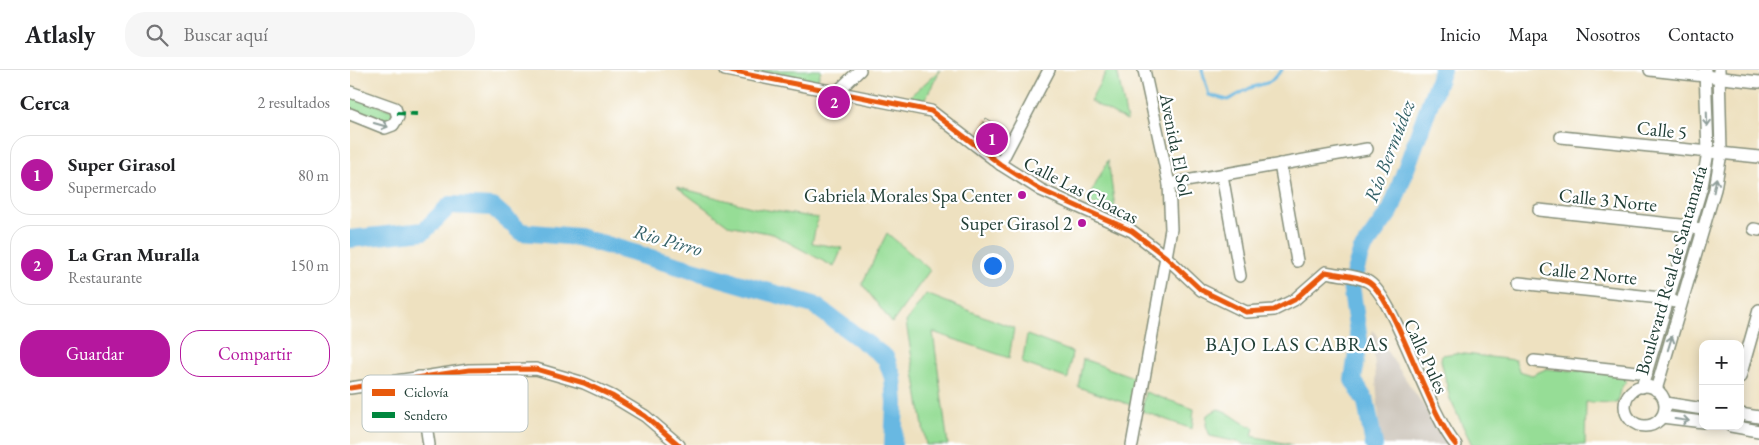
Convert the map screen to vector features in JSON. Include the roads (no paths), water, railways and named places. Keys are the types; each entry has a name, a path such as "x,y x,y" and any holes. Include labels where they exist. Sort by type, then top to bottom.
{"street":[{"name":"Calle Las Cloacas","path":"726,70 931,111 1000,164 1041,190 1132,231 1166,257 1201,290 1246,312 1274,310 1294,300 1318,277 1326,272 1367,280"},
{"path":"838,91 860,70"},
{"path":"1000,164 1050,70"},
{"name":"Avenida El Sol","path":"1132,445 1171,229 1169,184 1144,70"},
{"path":"1650,70 1720,74 1759,82"},
{"name":"Boulevard Real de Santamaría","path":"1642,387 1702,186 1708,152 1705,73"},
{"name":"Boulevard Real de Santamaría","path":"1656,390 1715,189 1721,153 1720,74"},
{"path":"350,92 395,108 398,117 394,125 385,128 350,114"},
{"name":"Calle 5","path":"1561,137 1759,157"},
{"path":"1169,184 1367,150"},
{"path":"1280,164 1297,261"},
{"path":"1222,176 1240,276"},
{"name":"Calle 3 Norte","path":"1539,210 1690,226 1702,232"},
{"name":"Calle Pules","path":"1367,280 1381,296 1428,398 1449,437 1456,445"},
{"name":"Calle 2 Norte","path":"1519,283 1670,298"},
{"path":"1670,298 1681,306"},
{"path":"1744,362 1759,310"},
{"path":"1534,361 1647,373"},
{"path":"433,375 469,370 536,369 584,384 612,396 645,416 679,445"},
{"path":"1665,403 1662,417 1657,422 1645,426 1639,425 1628,417 1625,405 1630,393 1642,387 1656,390 1665,403 1699,408"},
{"path":"1744,415 1759,418"},
{"path":"1662,417 1699,422"},
{"path":"1744,428 1759,431"},
{"path":"427,432 429,445"}],"waterway":[{"path":"1202,70 1209,95 1228,100 1250,88 1270,82 1282,70"},
{"name":"Río Bermúdez","path":"1374,445 1366,402 1353,380 1359,340 1351,285 1361,252 1391,210 1442,70"},
{"name":"Rio Pirro","path":"350,239 424,231 450,205 493,207 521,232 578,237 814,305 886,358 893,378 895,403 893,445"}],"place":[{"name":"La Gran Muralla","path":"834,102"},
{"name":"Super Girasol","path":"992,139"},
{"name":"Gabriela Morales Spa Center","path":"1022,195"},
{"name":"Super Girasol 2","path":"1082,223"}],"district":[{"name":"BAJO LAS CABRAS","path":"1297,344"}]}
